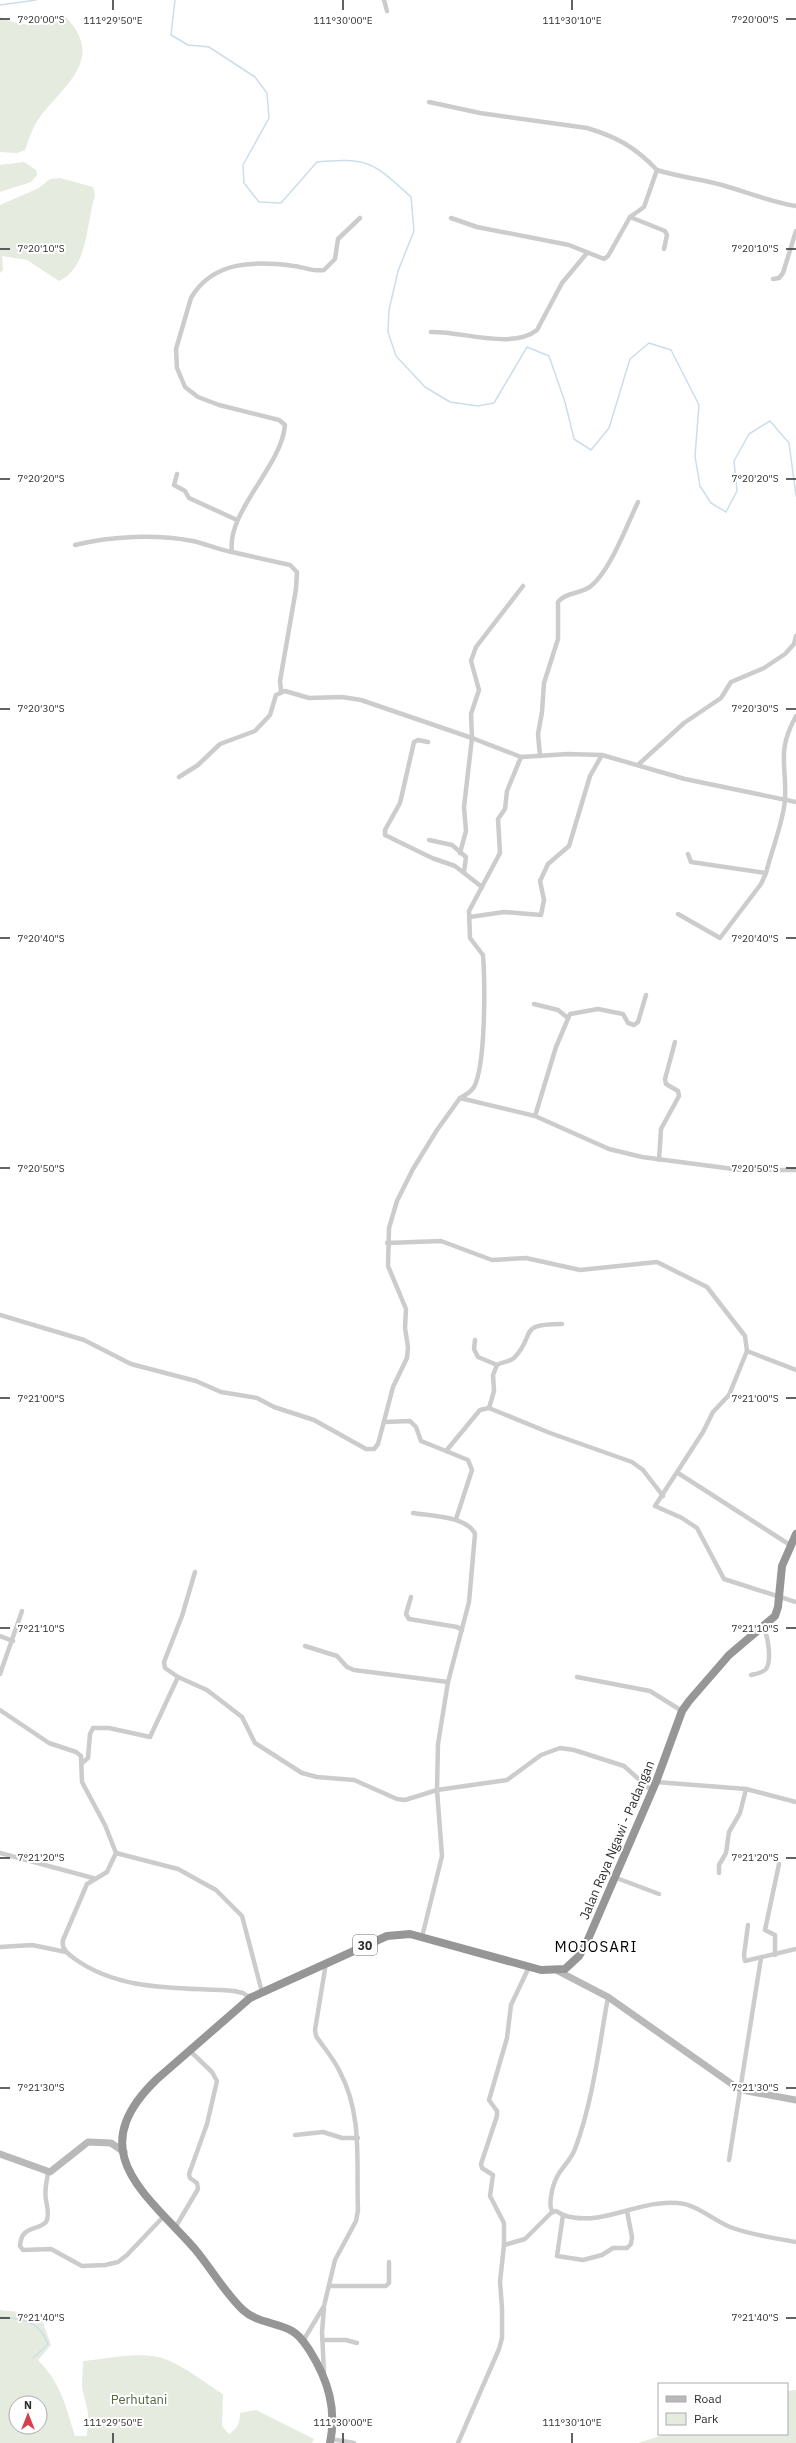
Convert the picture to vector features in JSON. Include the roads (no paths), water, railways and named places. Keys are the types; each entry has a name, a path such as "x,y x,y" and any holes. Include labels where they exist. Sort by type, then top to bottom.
{"highway":[{"name":"Jalan Raya Ngawi - Padangan","path":"558,1971 570,1966 582,1951 652,1792 682,1711 729,1655 775,1616 779,1598 780,1574 790,1545 796,1534"},
{"name":"30","path":"330,2441 332,2402 324,2377 303,2341 292,2331 268,2324 245,2312 175,2228 133,2181 126,2167 124,2152 127,2119 137,2101 190,2050 250,1998 326,1962 394,1934 422,1937 529,1967 558,1971"}],"street":[{"path":"384,0 387,11"},
{"path":"429,102 480,113 587,128 623,140 657,170 688,179 721,185 760,198 796,206"},
{"path":"451,218 477,227 564,244 586,253 607,258 630,217 644,207 657,170"},
{"path":"630,217 665,231 667,235 664,249"},
{"path":"232,552 231,538 237,520 272,458 282,437 285,425 279,420 219,405 198,398 188,391 177,368 176,349 187,307 195,290 216,273 233,266 262,263 324,270 335,259 338,240 360,218"},
{"path":"773,279 779,278 783,273 796,231"},
{"path":"431,332 449,331 510,339 531,335 537,330 562,282 586,253"},
{"path":"177,474 174,485 185,491 189,498 237,520"},
{"path":"540,756 538,734 542,712 544,683 558,639 558,602 563,597 593,585 610,561 638,502"},
{"path":"75,545 115,537 171,539 200,543 290,565 297,572 296,589 280,681 281,691"},
{"path":"460,853 466,831 464,807 472,738 471,714 479,690 472,673 472,655 476,647 523,586"},
{"path":"639,764 684,723 721,698 731,682 764,668 785,654 795,643 796,636"},
{"path":"281,691 309,698 342,697 361,700 472,738 521,757 578,753 602,755 639,764 685,779 796,802"},
{"path":"179,777 198,765 220,744 255,731 268,718 276,695 281,691"},
{"path":"678,914 720,938 761,884 766,873 785,799 782,754 790,726 796,716"},
{"path":"428,742 418,740 414,742 400,803 384,833 387,838 452,864 482,887"},
{"path":"470,917 504,912 541,915 544,900 540,881 548,864 569,846 590,776 602,755"},
{"path":"0,1315 84,1340 121,1360 137,1366 196,1382 221,1392 257,1398 274,1407 314,1420 366,1449 376,1448 385,1422 393,1387 406,1358 408,1347 405,1328 406,1309 390,1274 387,1243 393,1213 402,1191 437,1130 460,1098 470,1092 475,1085 482,1037 483,955 470,938 470,907 500,853 498,819 505,809 507,791 521,757"},
{"path":"429,840 452,845 467,860 464,872"},
{"path":"688,854 691,862 696,864 726,866 766,873"},
{"path":"535,1116 556,1047 572,1012 582,1013 591,1009 598,1009 622,1014 628,1023 634,1025 638,1022 646,995"},
{"path":"534,1004 558,1010 568,1018"},
{"path":"659,1160 661,1130 679,1096 678,1091 666,1084 665,1079 676,1042"},
{"path":"460,1098 535,1116 609,1149 659,1160 752,1171 796,1170"},
{"path":"387,1243 441,1241 492,1260 526,1258 580,1270 657,1262 707,1287 744,1336 747,1351 729,1394 713,1412 656,1508 682,1518 696,1528 724,1579 779,1598 796,1602"},
{"path":"489,1408 494,1391 493,1375 497,1366 513,1358 532,1327 541,1324 562,1324"},
{"path":"475,1340 474,1349 478,1357 497,1366"},
{"path":"747,1351 796,1370"},
{"path":"446,1451 480,1410 489,1408 550,1433 632,1462 643,1470 663,1496"},
{"path":"385,1422 405,1420 412,1422 421,1441 468,1460 472,1470 456,1519"},
{"path":"678,1473 790,1545"},
{"path":"413,1513 456,1519 472,1529 475,1534 470,1595 448,1682 438,1744 437,1790 442,1856 422,1937"},
{"path":"195,1572 182,1616 164,1662 165,1668 178,1677 201,1686 215,1696 242,1717 255,1743 302,1773 317,1778 354,1780 401,1800 437,1790 507,1780 541,1755 554,1750 566,1748 624,1766 652,1792"},
{"path":"412,1597 406,1614 409,1619 457,1627 462,1630"},
{"path":"0,1674 22,1612"},
{"path":"751,1675 762,1672 767,1665 768,1642 763,1627"},
{"path":"0,1636 12,1641"},
{"path":"305,1646 337,1656 347,1667 354,1670 448,1682"},
{"path":"82,1763 88,1758 90,1734 94,1728 109,1728 150,1736 178,1677"},
{"path":"577,1677 650,1691 682,1711"},
{"path":"0,1710 49,1742 76,1752 81,1756 82,1782 105,1825 116,1853 107,1872 93,1878 85,1888 63,1940 66,1952"},
{"path":"656,1782 746,1789 796,1802"},
{"path":"719,1873 719,1865 726,1853 729,1832 740,1813 746,1789"},
{"path":"0,1852 93,1878"},
{"path":"116,1853 178,1869 216,1890 242,1916 262,1992"},
{"path":"775,1955 775,1935 765,1930 779,1864"},
{"path":"614,1877 659,1894"},
{"path":"748,1925 744,1960 761,1958 796,1949"},
{"path":"0,1947 32,1945 66,1952 96,1973 147,1987 234,1991 243,1993 250,1998"},
{"path":"729,2160 761,1958"},
{"path":"324,2377 322,2340 324,2306 339,2251 351,2232 358,2215 358,2138 355,2110 345,2082 316,2036 315,2024 326,1962"},
{"path":"458,2443 501,2344 502,2308 500,2274 504,2245 503,2219 490,2196 493,2175 482,2168 481,2164 497,2116 497,2111 489,2100 507,2038 511,2005 529,1967"},
{"path":"558,1971 608,1997 741,2089 796,2100"},
{"path":"608,1997 594,2081 575,2149 566,2166 556,2178 550,2206 553,2212 563,2215 603,2218 652,2205 678,2203 690,2206 738,2230 796,2242"},
{"path":"175,2228 198,2189 197,2183 190,2178 189,2174 207,2124 217,2081 212,2072 190,2050"},
{"path":"295,2135 323,2132 342,2138 358,2138"},
{"path":"0,2154 48,2172 54,2171 88,2142 111,2143 124,2152"},
{"path":"48,2172 45,2191 48,2217 45,2222 28,2230 23,2236 20,2246 23,2250 51,2249 82,2266 105,2265 118,2262 127,2256 164,2216"},
{"path":"504,2245 525,2239 553,2212"},
{"path":"563,2215 557,2256 579,2260 599,2256 612,2248 629,2247 632,2237 627,2212"},
{"path":"330,2286 386,2286 389,2283 389,2262"},
{"path":"303,2341 324,2306"},
{"path":"322,2340 346,2340 357,2343"},
{"path":"330,2441 354,2443"}],"waterway":[{"path":"0,5 36,0"},
{"path":"175,0 171,35 188,45 209,47 255,77 267,93 269,118 243,165 244,183 259,202 281,203 317,162 334,161 360,162 370,165 388,176 411,197 414,231 398,271 389,310 388,332 396,356 425,387 450,402 478,406 494,403 527,347 549,356 565,402 574,439 591,450 609,428 630,359 649,343 671,350 699,405 695,456 700,486 711,503 726,512 737,491 734,461 749,434 770,421 789,443 796,496"},
{"path":"0,2317 30,2322 40,2330 48,2344 33,2358"}],"district":[{"name":"MOJOSARI","path":"596,1946"}],"park label":[{"name":"Perhutani","path":"139,2399"}]}
